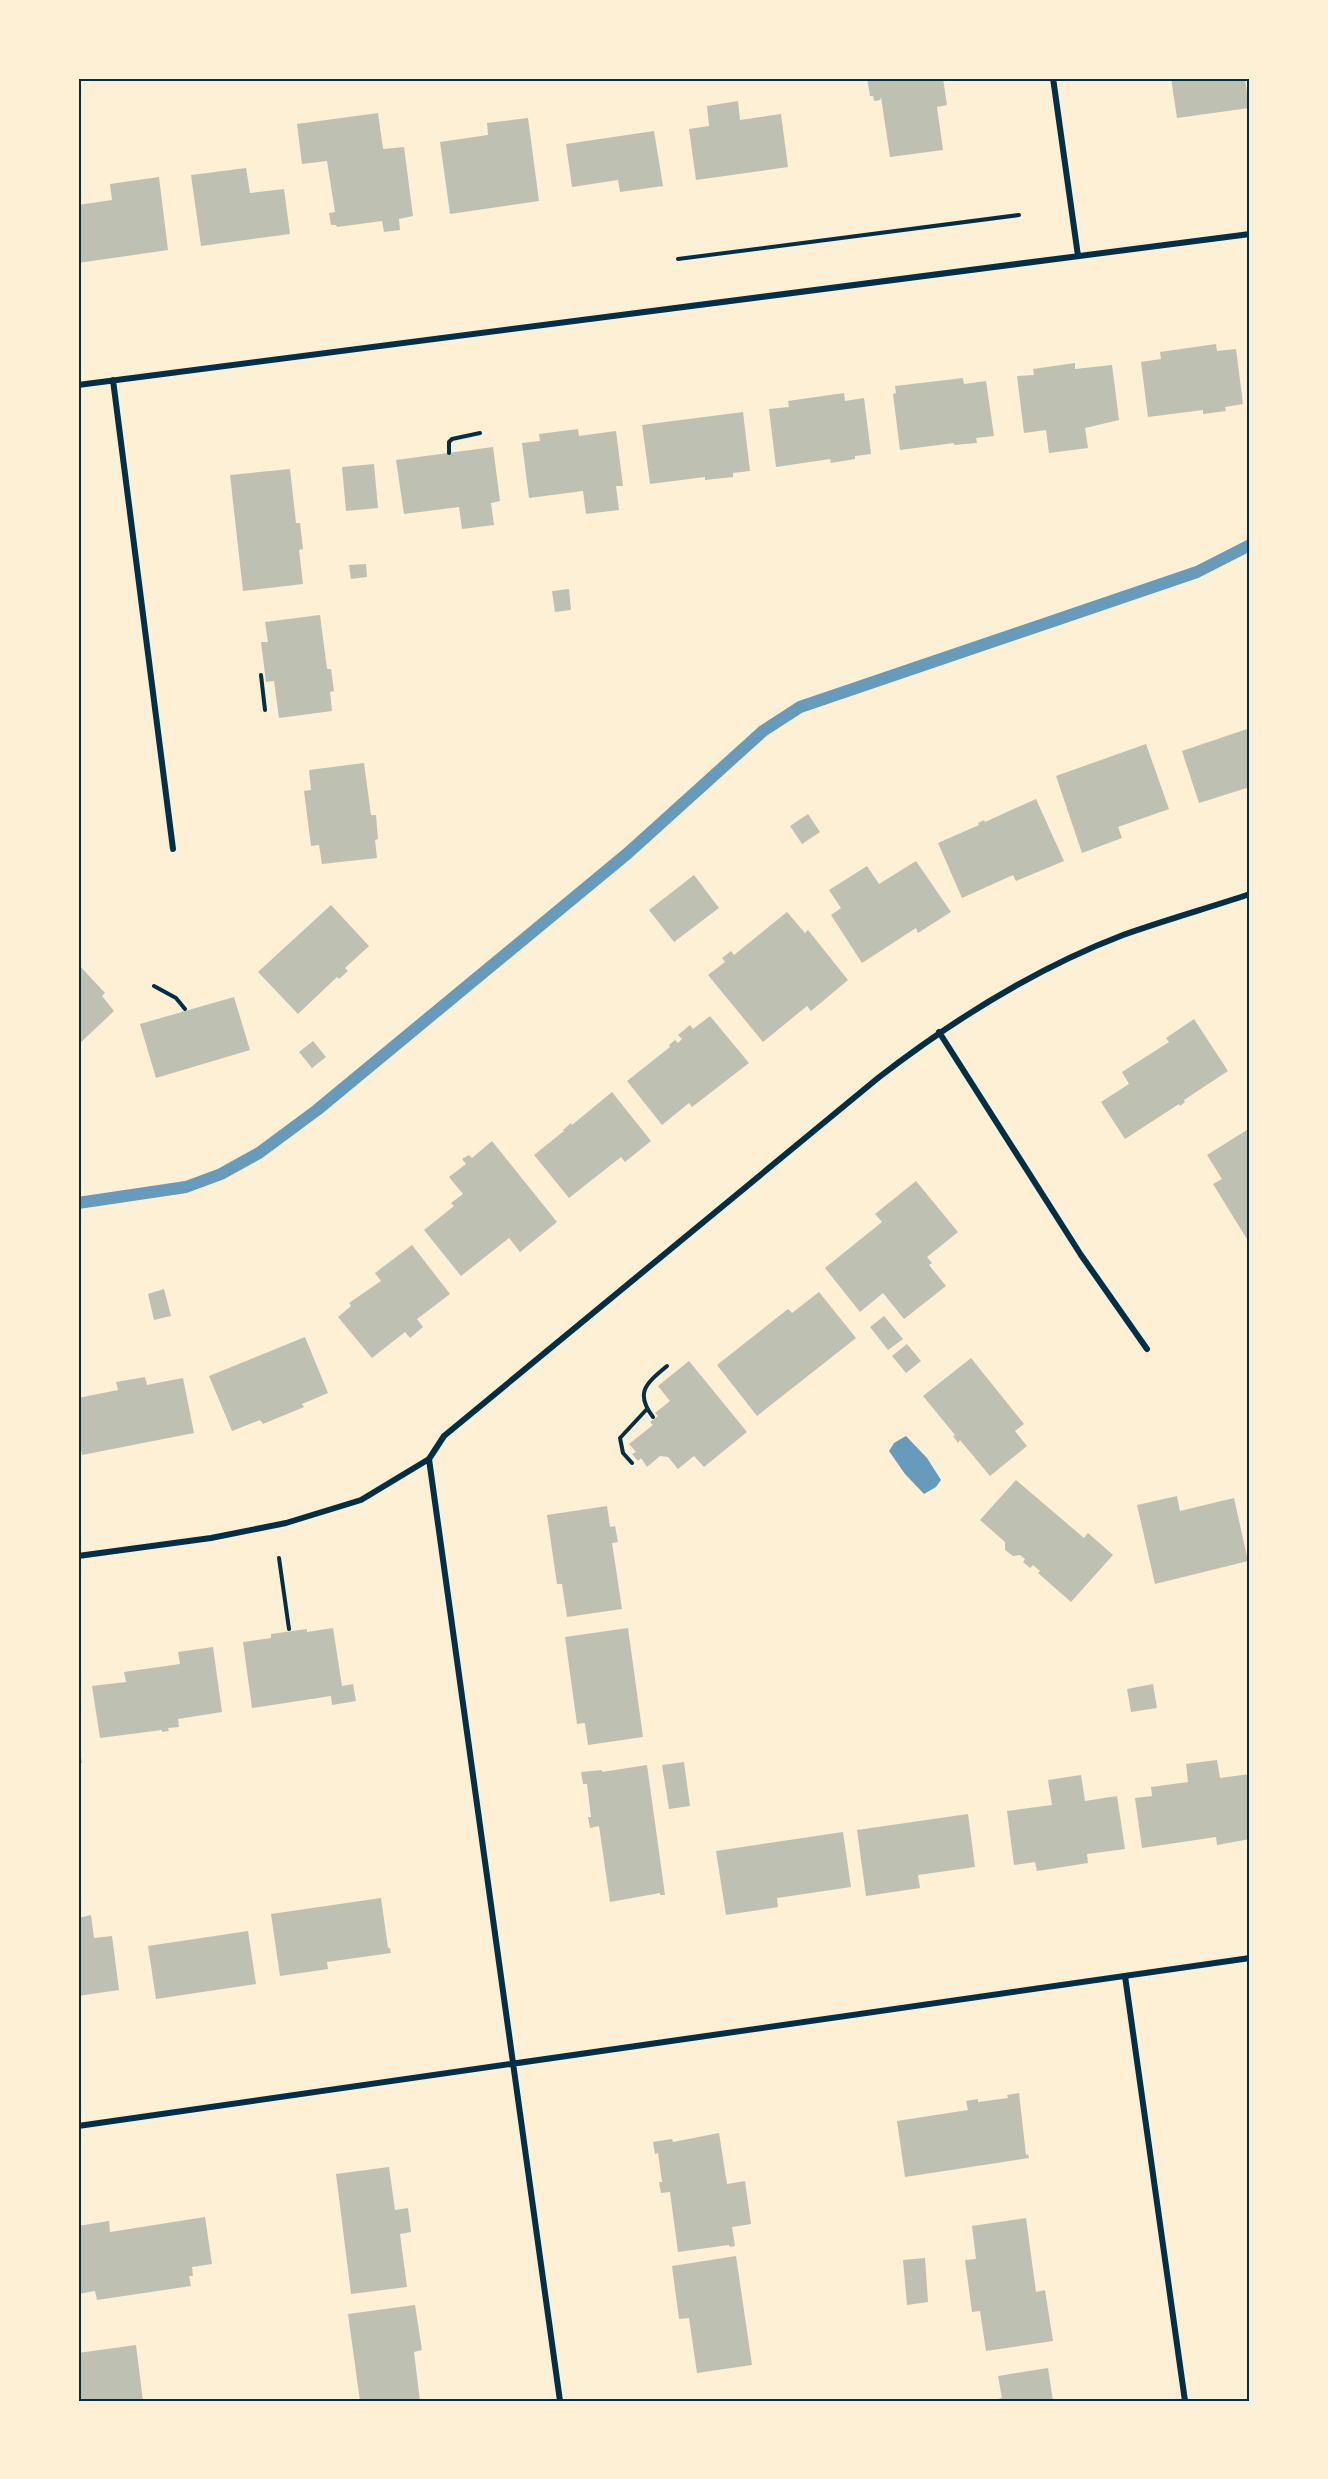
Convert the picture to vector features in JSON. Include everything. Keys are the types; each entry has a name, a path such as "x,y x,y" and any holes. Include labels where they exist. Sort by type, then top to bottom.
{"street":[{"path":"1053,78 1078,256"},
{"path":"78,385 1250,234"},
{"path":"113,380 173,849"},
{"path":"78,1556 211,1538 286,1523 361,1500 429,1459 444,1436 852,1100 939,1032 1019,984 1112,940 1250,894"},
{"path":"939,1032 1081,1255 1147,1348"},
{"path":"429,1459 560,2401"},
{"path":"78,2126 512,2063 901,2010 1250,1958"},
{"path":"1125,1976 1185,2401"}],"path":[{"path":"678,259 1019,215"},
{"path":"449,453 449,442 452,439 480,433"},
{"path":"261,675 265,710"},
{"path":"154,986 176,998 185,1009"},
{"path":"653,1417 647,1409 643,1396 644,1390 648,1383 667,1366"},
{"path":"632,1463 623,1453 620,1438 647,1409"},
{"path":"279,1558 289,1629"}],"water":[{"path":"906,1436 927,1458 941,1480 936,1487 924,1494 905,1474 889,1451 894,1443"}],"building":[{"path":"867,78 943,78 947,105 937,107 943,150 890,157 881,97 880,100 874,101 873,96 870,96"},
{"path":"1171,78 1245,78 1249,108 1177,118"},
{"path":"738,101 740,120 781,114 788,167 696,180 689,129 709,126 707,106"},
{"path":"378,113 383,149 404,147 413,216 399,219 400,230 384,232 382,221 337,227 331,225 329,213 335,212 327,161 302,164 297,124"},
{"path":"528,118 539,201 450,214 440,142 488,135 487,123"},
{"path":"654,131 663,186 620,192 618,180 572,187 566,144"},
{"path":"246,168 250,193 284,189 290,234 201,246 191,175"},
{"path":"159,177 168,250 78,263 78,205 112,200 110,184"},
{"path":"1216,344 1217,351 1236,349 1243,404 1225,407 1226,411 1203,414 1203,410 1148,417 1141,362 1161,359 1160,352"},
{"path":"1075,363 1075,369 1112,365 1119,420 1085,428 1088,448 1049,453 1046,430 1024,433 1017,376 1034,375 1033,369"},
{"path":"963,378 964,384 986,381 994,436 976,438 977,443 954,445 954,443 900,450 893,394 896,393 895,386"},
{"path":"844,393 845,401 864,398 871,454 831,463 830,459 776,467 769,409 789,407 788,401"},
{"path":"743,412 750,471 733,473 733,477 705,480 705,477 650,484 642,425"},
{"path":"578,429 579,436 616,431 623,486 616,486 619,510 586,514 583,491 529,498 522,443 540,441 539,434"},
{"path":"493,447 500,501 491,503 494,525 462,529 459,507 404,514 396,460"},
{"path":"374,464 378,508 346,511 342,467"},
{"path":"290,469 296,523 300,523 303,549 299,550 303,584 243,591 230,475"},
{"path":"366,564 367,577 351,579 349,565"},
{"path":"569,589 571,610 555,612 552,591"},
{"path":"320,615 327,669 331,669 334,691 330,692 332,711 279,718 274,681 266,682 261,642 268,642 265,622"},
{"path":"1250,728 1250,787 1199,803 1182,751"},
{"path":"1146,744 1169,809 1118,827 1122,838 1082,853 1056,776"},
{"path":"364,763 371,815 376,815 377,858 322,864 319,845 311,846 304,791 311,790 309,770"},
{"path":"1036,799 1064,861 1016,881 1013,875 962,898 938,843 979,825 978,823 984,820 985,822"},
{"path":"808,814 820,832 802,844 790,826"},
{"path":"916,861 951,912 918,933 916,928 862,963 831,915 841,908 829,890 867,866 879,884"},
{"path":"694,875 719,908 674,942 649,910"},
{"path":"331,905 369,946 345,968 348,971 339,979 337,977 298,1014 258,972"},
{"path":"787,912 805,933 808,930 848,980 811,1011 807,1006 763,1042 708,975 725,962 722,958 731,951 734,955"},
{"path":"78,964 105,993 102,996 114,1011 78,1045"},
{"path":"234,997 250,1050 156,1078 140,1024"},
{"path":"710,1016 749,1063 692,1107 689,1103 662,1125 627,1081 670,1047 669,1045 675,1040 678,1043 682,1039 678,1035 690,1025 693,1029"},
{"path":"1194,1019 1228,1071 1184,1100 1185,1102 1180,1106 1179,1104 1125,1139 1101,1102 1129,1084 1122,1072 1169,1042 1166,1038"},
{"path":"313,1041 326,1057 312,1068 299,1052"},
{"path":"612,1092 651,1141 625,1162 621,1157 569,1198 534,1155"},
{"path":"1250,1128 1250,1244 1213,1184 1222,1179 1207,1155"},
{"path":"492,1141 557,1222 520,1252 509,1238 461,1276 424,1230 454,1206 451,1203 463,1194 449,1177 466,1164 462,1159 469,1155 472,1158"},
{"path":"916,1181 958,1232 927,1257 932,1263 929,1265 946,1286 904,1319 883,1293 860,1312 825,1268 882,1222 875,1214"},
{"path":"412,1245 450,1294 417,1319 423,1327 410,1338 405,1332 372,1358 338,1317 351,1306 349,1303 381,1281 375,1273"},
{"path":"164,1289 171,1316 154,1320 148,1294"},
{"path":"819,1292 856,1338 757,1416 717,1365 788,1309 792,1313"},
{"path":"884,1316 903,1339 888,1350 870,1327"},
{"path":"305,1337 328,1393 302,1404 304,1407 263,1424 260,1420 232,1431 209,1376"},
{"path":"907,1344 921,1361 906,1373 892,1356"},
{"path":"971,1358 1024,1424 1015,1431 1027,1446 990,1476 960,1440 958,1443 953,1436 955,1435 923,1396"},
{"path":"689,1361 747,1432 704,1467 694,1456 678,1469 668,1457 660,1456 647,1467 641,1458 638,1461 632,1454 636,1452 629,1444 653,1425 650,1422 658,1416 655,1413 670,1401 658,1386"},
{"path":"145,1377 147,1385 183,1378 194,1433 82,1455 78,1434 78,1398 118,1390 116,1382"},
{"path":"1016,1480 1084,1538 1088,1533 1113,1555 1071,1602 1038,1573 1040,1571 1033,1565 1030,1568 1023,1562 1025,1559 1020,1555 1013,1556 1005,1550 1005,1542 980,1520"},
{"path":"1177,1496 1180,1511 1234,1498 1248,1561 1155,1584 1137,1505"},
{"path":"607,1506 610,1527 615,1526 618,1542 612,1543 622,1609 567,1617 562,1584 557,1584 547,1515"},
{"path":"333,1628 342,1686 353,1684 356,1701 332,1705 331,1696 252,1708 243,1642 271,1638 271,1634"},
{"path":"628,1628 643,1737 588,1745 585,1723 577,1724 565,1637"},
{"path":"213,1647 222,1712 178,1719 179,1727 168,1728 169,1731 100,1738 92,1686 126,1682 124,1672 180,1664 178,1652"},
{"path":"1153,1684 1157,1708 1131,1712 1127,1689"},
{"path":"78,1740 82,1763 78,1763"},
{"path":"1217,1760 1220,1778 1250,1774 1250,1839 1217,1845 1216,1837 1142,1848 1135,1798 1152,1796 1151,1787 1188,1782 1186,1764"},
{"path":"684,1762 690,1806 669,1809 662,1765"},
{"path":"647,1765 665,1895 660,1895 660,1893 610,1902 599,1826 590,1828 587,1784 583,1784 581,1772 602,1770 602,1772"},
{"path":"1081,1775 1085,1801 1117,1796 1125,1849 1087,1854 1088,1863 1037,1871 1035,1862 1014,1865 1007,1811 1052,1805 1048,1780"},
{"path":"968,1814 975,1867 918,1875 920,1888 866,1896 857,1830"},
{"path":"843,1832 851,1887 777,1898 778,1907 726,1915 716,1851"},
{"path":"381,1898 388,1948 391,1953 327,1962 328,1969 280,1976 271,1914"},
{"path":"91,1915 94,1938 112,1936 119,1990 78,1996 78,1918"},
{"path":"248,1931 256,1984 156,1999 148,1946"},
{"path":"1019,2093 1026,2155 1028,2154 1029,2158 905,2177 897,2121 968,2110 966,2101 978,2099 978,2102 1008,2098 1007,2095"},
{"path":"719,2133 727,2184 745,2181 751,2224 732,2227 735,2246 678,2252 670,2192 661,2193 659,2182 662,2182 658,2153 655,2154 653,2142 672,2139 673,2142"},
{"path":"389,2167 395,2210 408,2208 411,2232 400,2234 407,2287 351,2294 336,2174"},
{"path":"205,2217 212,2264 192,2267 193,2276 189,2276 191,2286 97,2300 95,2291 78,2294 78,2226 109,2221 110,2232"},
{"path":"1026,2218 1036,2292 1045,2290 1053,2341 986,2351 980,2311 972,2312 965,2260 976,2259 972,2226"},
{"path":"736,2256 752,2365 697,2373 689,2318 679,2319 672,2266"},
{"path":"925,2258 928,2302 907,2305 903,2260"},
{"path":"415,2305 422,2350 414,2352 420,2401 360,2401 348,2314"},
{"path":"136,2345 143,2401 78,2401 78,2353"},
{"path":"1048,2368 1053,2401 988,2401 1002,2398 998,2376"}],"waterway":[{"path":"78,1203 186,1187 221,1174 259,1153 317,1110 628,853 763,731 800,707 1197,572 1250,545"}]}
